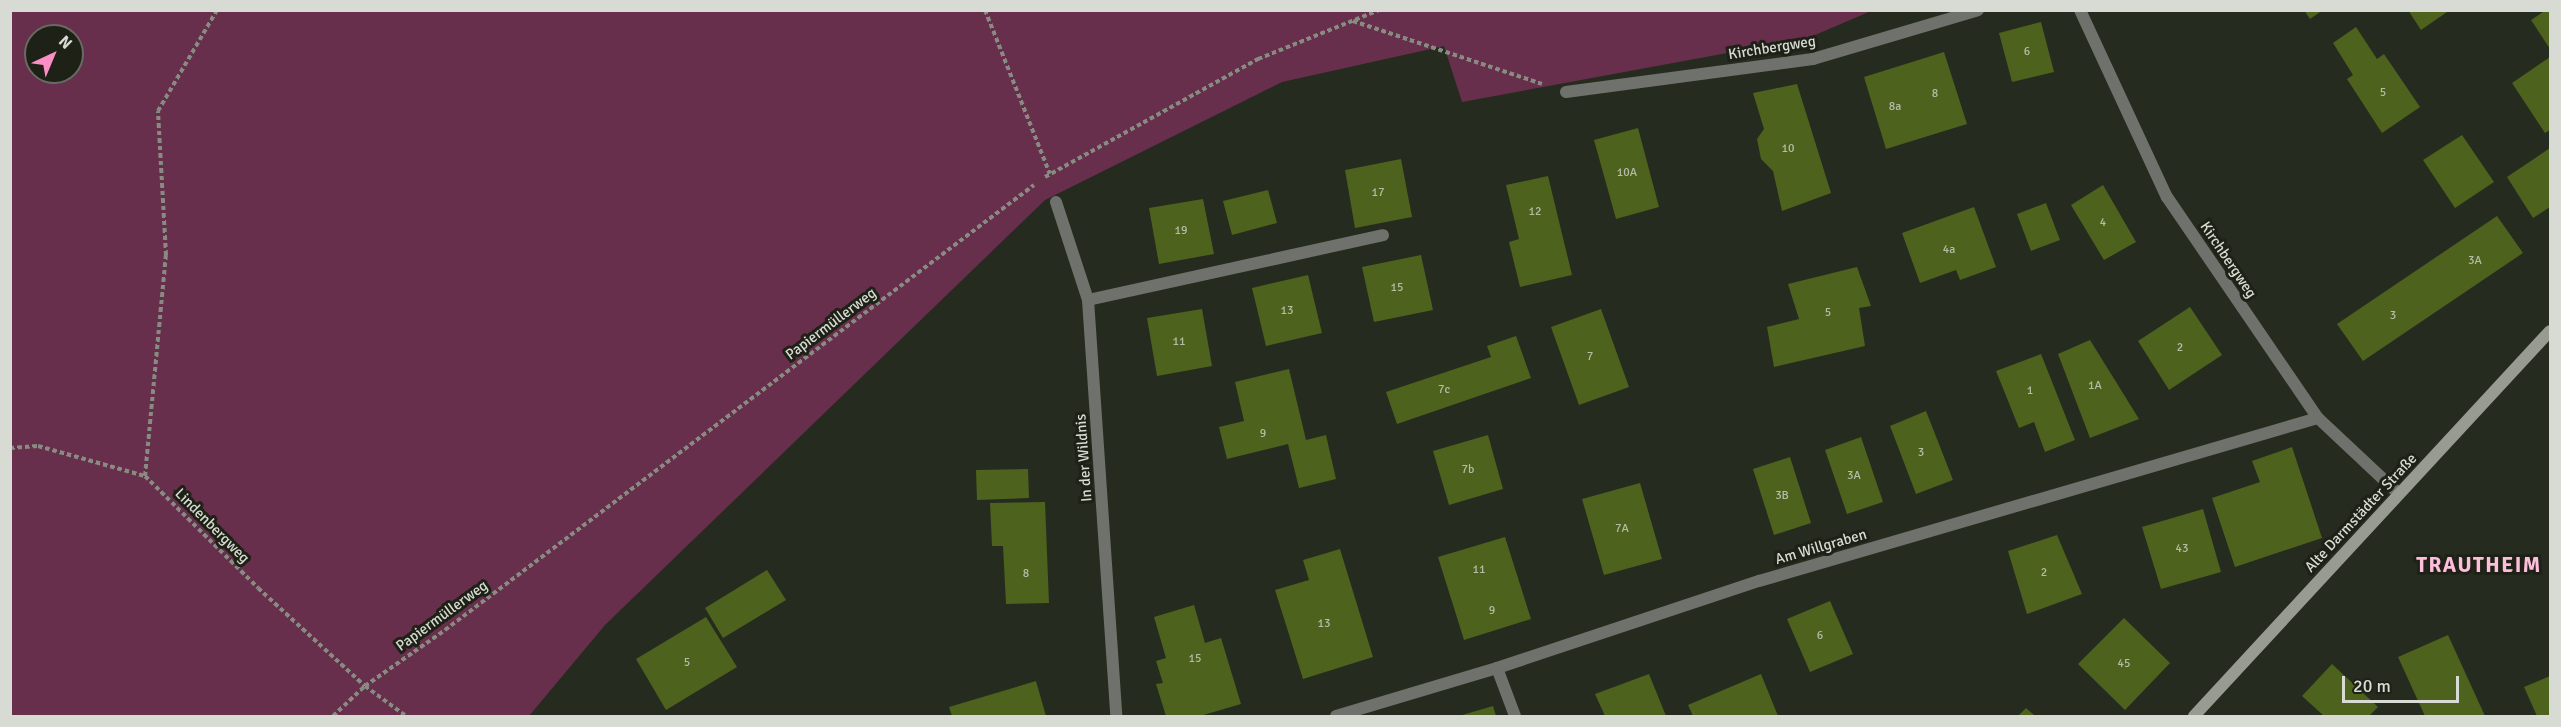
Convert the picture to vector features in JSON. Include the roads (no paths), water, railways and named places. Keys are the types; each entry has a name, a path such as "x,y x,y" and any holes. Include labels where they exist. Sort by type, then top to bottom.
{"street":[{"name":"Kirchbergweg","path":"1566,92 1813,59 1978,10"},
{"name":"Kirchbergweg","path":"2080,10 2167,197 2318,418 2399,494"},
{"name":"In der Wildnis","path":"1056,202 1089,300 1116,717"},
{"path":"1089,300 1383,235"},
{"name":"Alte Darmstädter Straße","path":"2194,717 2550,331"},
{"name":"Am Willgraben","path":"1336,717 1366,712 1759,581 2318,418"},
{"path":"1497,668 1515,717"}],"district":[{"name":"TRAUTHEIM","path":"2479,565"}]}
